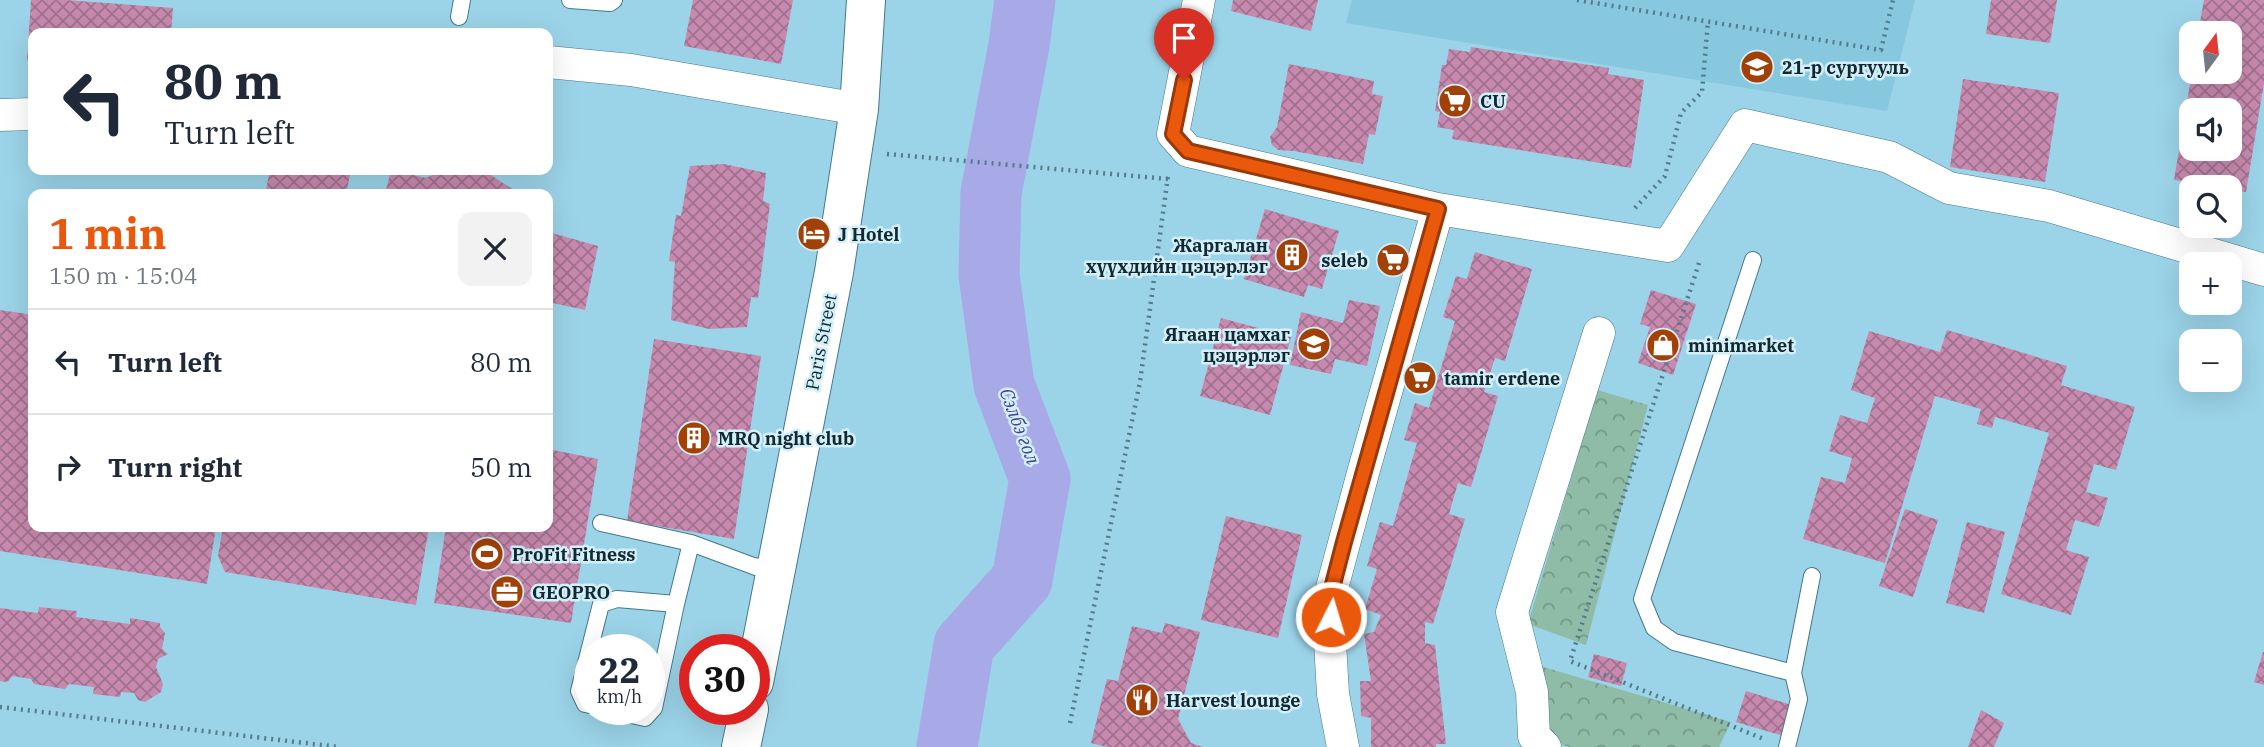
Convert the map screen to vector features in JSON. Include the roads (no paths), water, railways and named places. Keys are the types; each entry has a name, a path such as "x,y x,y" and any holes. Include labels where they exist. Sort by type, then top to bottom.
{"street":[{"name":"Paris Street","path":"764,634 835,272 859,109 866,0"},
{"path":"1199,0 1173,134 1188,151 1438,209 1668,246 1745,125 1889,157 1949,188 2049,206 2264,270"},
{"path":"553,62 631,70 859,109"},
{"path":"0,115 28,114"},
{"path":"1343,747 1334,694 1330,642 1331,592 1438,209"},
{"path":"1545,747 1534,736 1532,692 1512,612 1599,333"},
{"path":"741,747 746,725"}],"lane":[{"path":"459,17 462,0"},
{"path":"570,0 610,3 614,0"},
{"path":"1753,260 1642,599 1654,628 1674,642 1793,673"},
{"path":"601,523 691,543 756,567 778,562"},
{"path":"665,656 691,543"},
{"path":"1787,747 1799,699 1793,673 1812,576"},
{"path":"593,634 601,604 617,599 676,604"}],"waterway":[{"name":"Сэлбэ гол","path":"947,747 964,645 1022,580 1040,479 1004,385 989,275 991,193 1025,0"}],"place":[{"name":"21-р сургууль","path":"1757,67"},
{"name":"CU","path":"1455,101"},
{"name":"J Hotel","path":"814,234"},
{"name":"Жаргалан хүүхдийн цэцэрлэг","path":"1292,255"},
{"name":"seleb","path":"1393,260"},
{"name":"Ягаан цамхаг цэцэрлэг","path":"1314,344"},
{"name":"minimarket","path":"1663,345"},
{"name":"tamir erdene","path":"1420,378"},
{"name":"MRQ night club","path":"694,438"},
{"name":"ProFit Fitness","path":"487,554"},
{"name":"GEOPRO","path":"507,592"},
{"name":"Harvest lounge","path":"1142,700"}]}
